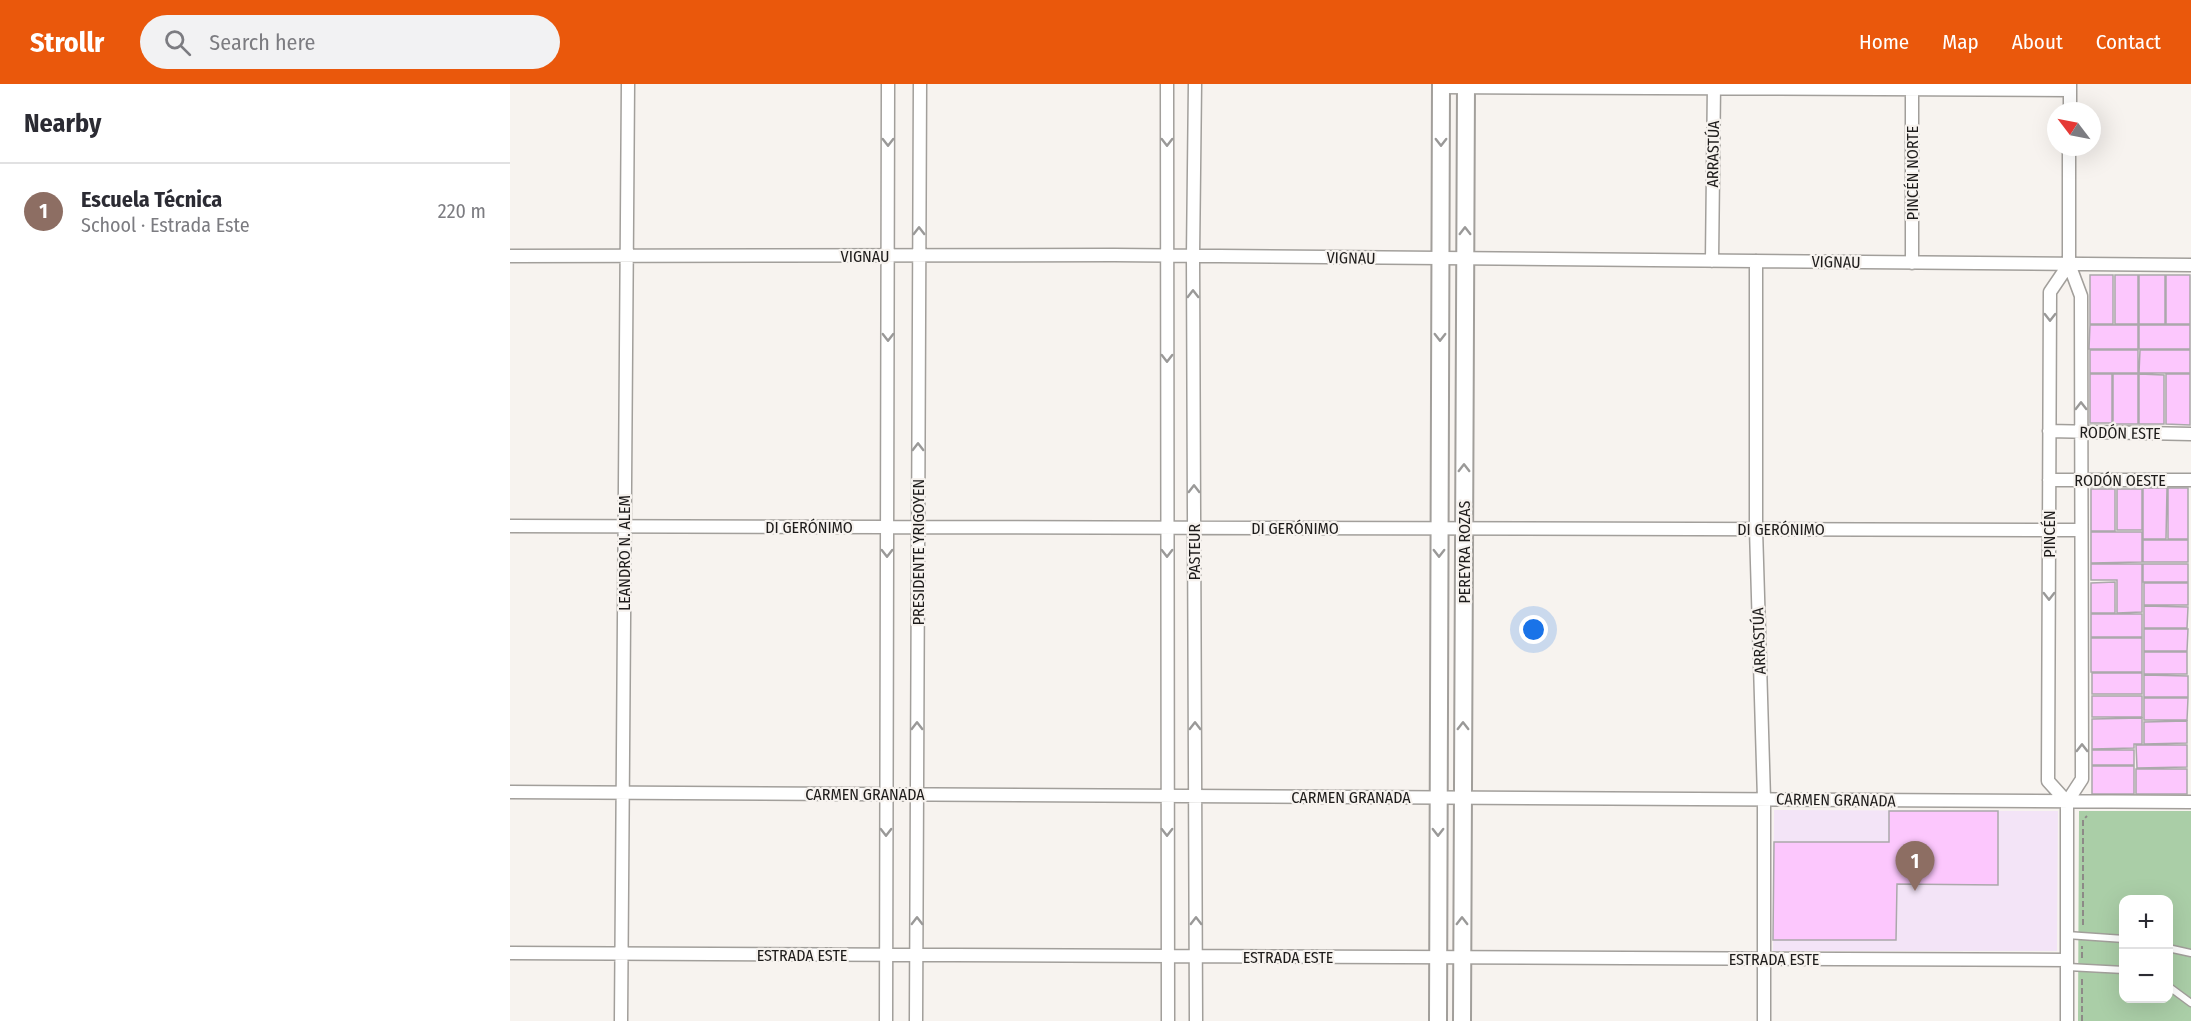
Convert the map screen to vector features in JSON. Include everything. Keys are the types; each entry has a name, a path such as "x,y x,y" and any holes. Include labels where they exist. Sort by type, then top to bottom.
{"street":[{"name":"LEANDRO N. ALEM","path":"621,1021 628,84"},
{"name":"PRESIDENTE YRIGOYEN","path":"886,1021 888,84"},
{"name":"PRESIDENTE YRIGOYEN","path":"916,1021 920,84"},
{"name":"PASTEUR","path":"1167,84 1168,1021"},
{"name":"PASTEUR","path":"1195,84 1193,256 1196,1021"},
{"path":"1441,85 2070,87"},
{"name":"PEREYRA ROZAS","path":"1438,1021 1441,85"},
{"name":"PEREYRA ROZAS","path":"1462,1021 1466,86"},
{"name":"ARRASTÚA","path":"1712,261 1714,86"},
{"name":"PINCÉN NORTE","path":"1912,86 1912,263"},
{"name":"PINCÉN","path":"2069,264 2050,292 2049,431 2049,782 2067,802 2082,779 2081,296 2069,264 2070,156"},
{"name":"VIGNAU","path":"510,256 1193,256 2191,265"},
{"name":"ARRASTÚA","path":"1756,261 1756,529 1764,799 1764,1021"},
{"name":"RODÓN ESTE","path":"2049,431 2191,434"},
{"name":"RODÓN OESTE","path":"2049,480 2191,480"},
{"name":"DI GERÓNIMO","path":"510,526 2081,530"},
{"name":"CARMEN GRANADA","path":"510,792 2191,802"},
{"path":"2067,802 2067,1021"},
{"name":"ESTRADA ESTE","path":"510,953 1764,959 2067,964"}],"lane":[{"path":"2067,935 2119,939"},
{"path":"2173,949 2191,952"},
{"path":"2067,964 2082,968 2119,970"},
{"path":"2173,989 2191,1003"}],"path":[{"path":"2082,1021 2083,820 2089,814"}],"shaded area":[{"path":"1774,810 2058,811 2057,951 1773,951"}],"green space":[{"path":"2079,811 2191,811 2191,1021 2078,1021"}],"building":[{"path":"2090,275 2113,275 2113,324 2090,324"},
{"path":"2115,275 2138,275 2138,324 2115,324"},
{"path":"2139,275 2165,275 2165,324 2139,324"},
{"path":"2166,275 2190,275 2190,324 2166,324"},
{"path":"2090,325 2138,325 2138,349 2089,349"},
{"path":"2139,325 2190,325 2190,349 2139,349"},
{"path":"2090,350 2138,350 2138,373 2090,373"},
{"path":"2140,350 2190,350 2190,373 2139,373"},
{"path":"2090,374 2112,374 2112,423 2090,423"},
{"path":"2113,374 2138,374 2138,424 2113,424"},
{"path":"2139,374 2164,375 2164,424 2139,424"},
{"path":"2166,374 2190,374 2190,425 2166,424"},
{"path":"2143,488 2167,488 2166,539 2143,539"},
{"path":"2168,488 2188,488 2188,539 2168,539"},
{"path":"2091,489 2115,489 2115,531 2091,531"},
{"path":"2117,489 2142,489 2142,530 2117,530"},
{"path":"2091,532 2142,532 2142,562 2091,563"},
{"path":"2143,540 2188,540 2188,562 2143,562"},
{"path":"2091,564 2142,564 2142,612 2117,613 2117,580 2091,580"},
{"path":"2143,564 2188,564 2188,582 2143,582"},
{"path":"2115,582 2115,613 2091,613 2091,583"},
{"path":"2144,583 2188,583 2188,605 2144,605"},
{"path":"2144,606 2188,607 2187,628 2144,628"},
{"path":"2091,614 2142,614 2142,637 2091,637"},
{"path":"2144,629 2188,629 2187,651 2144,651"},
{"path":"2091,638 2142,638 2142,672 2091,672"},
{"path":"2144,652 2187,652 2187,674 2144,674"},
{"path":"2092,673 2142,673 2142,694 2092,694"},
{"path":"2144,675 2188,676 2188,697 2144,697"},
{"path":"2092,696 2142,696 2142,717 2092,717"},
{"path":"2144,698 2188,698 2187,720 2144,720"},
{"path":"2142,718 2142,744 2134,744 2134,748 2092,749 2092,719"},
{"path":"2187,721 2187,743 2144,744 2144,722"},
{"path":"2136,745 2187,745 2187,767 2137,768"},
{"path":"2092,750 2134,750 2134,765 2092,765"},
{"path":"2092,766 2134,766 2134,794 2092,794"},
{"path":"2136,769 2187,769 2187,794 2136,794"},
{"path":"1889,811 1998,811 1998,885 1897,884 1896,940 1773,940 1774,842 1889,842"}],"place":[{"name":"Escuela Técnica","path":"1915,891"}]}
